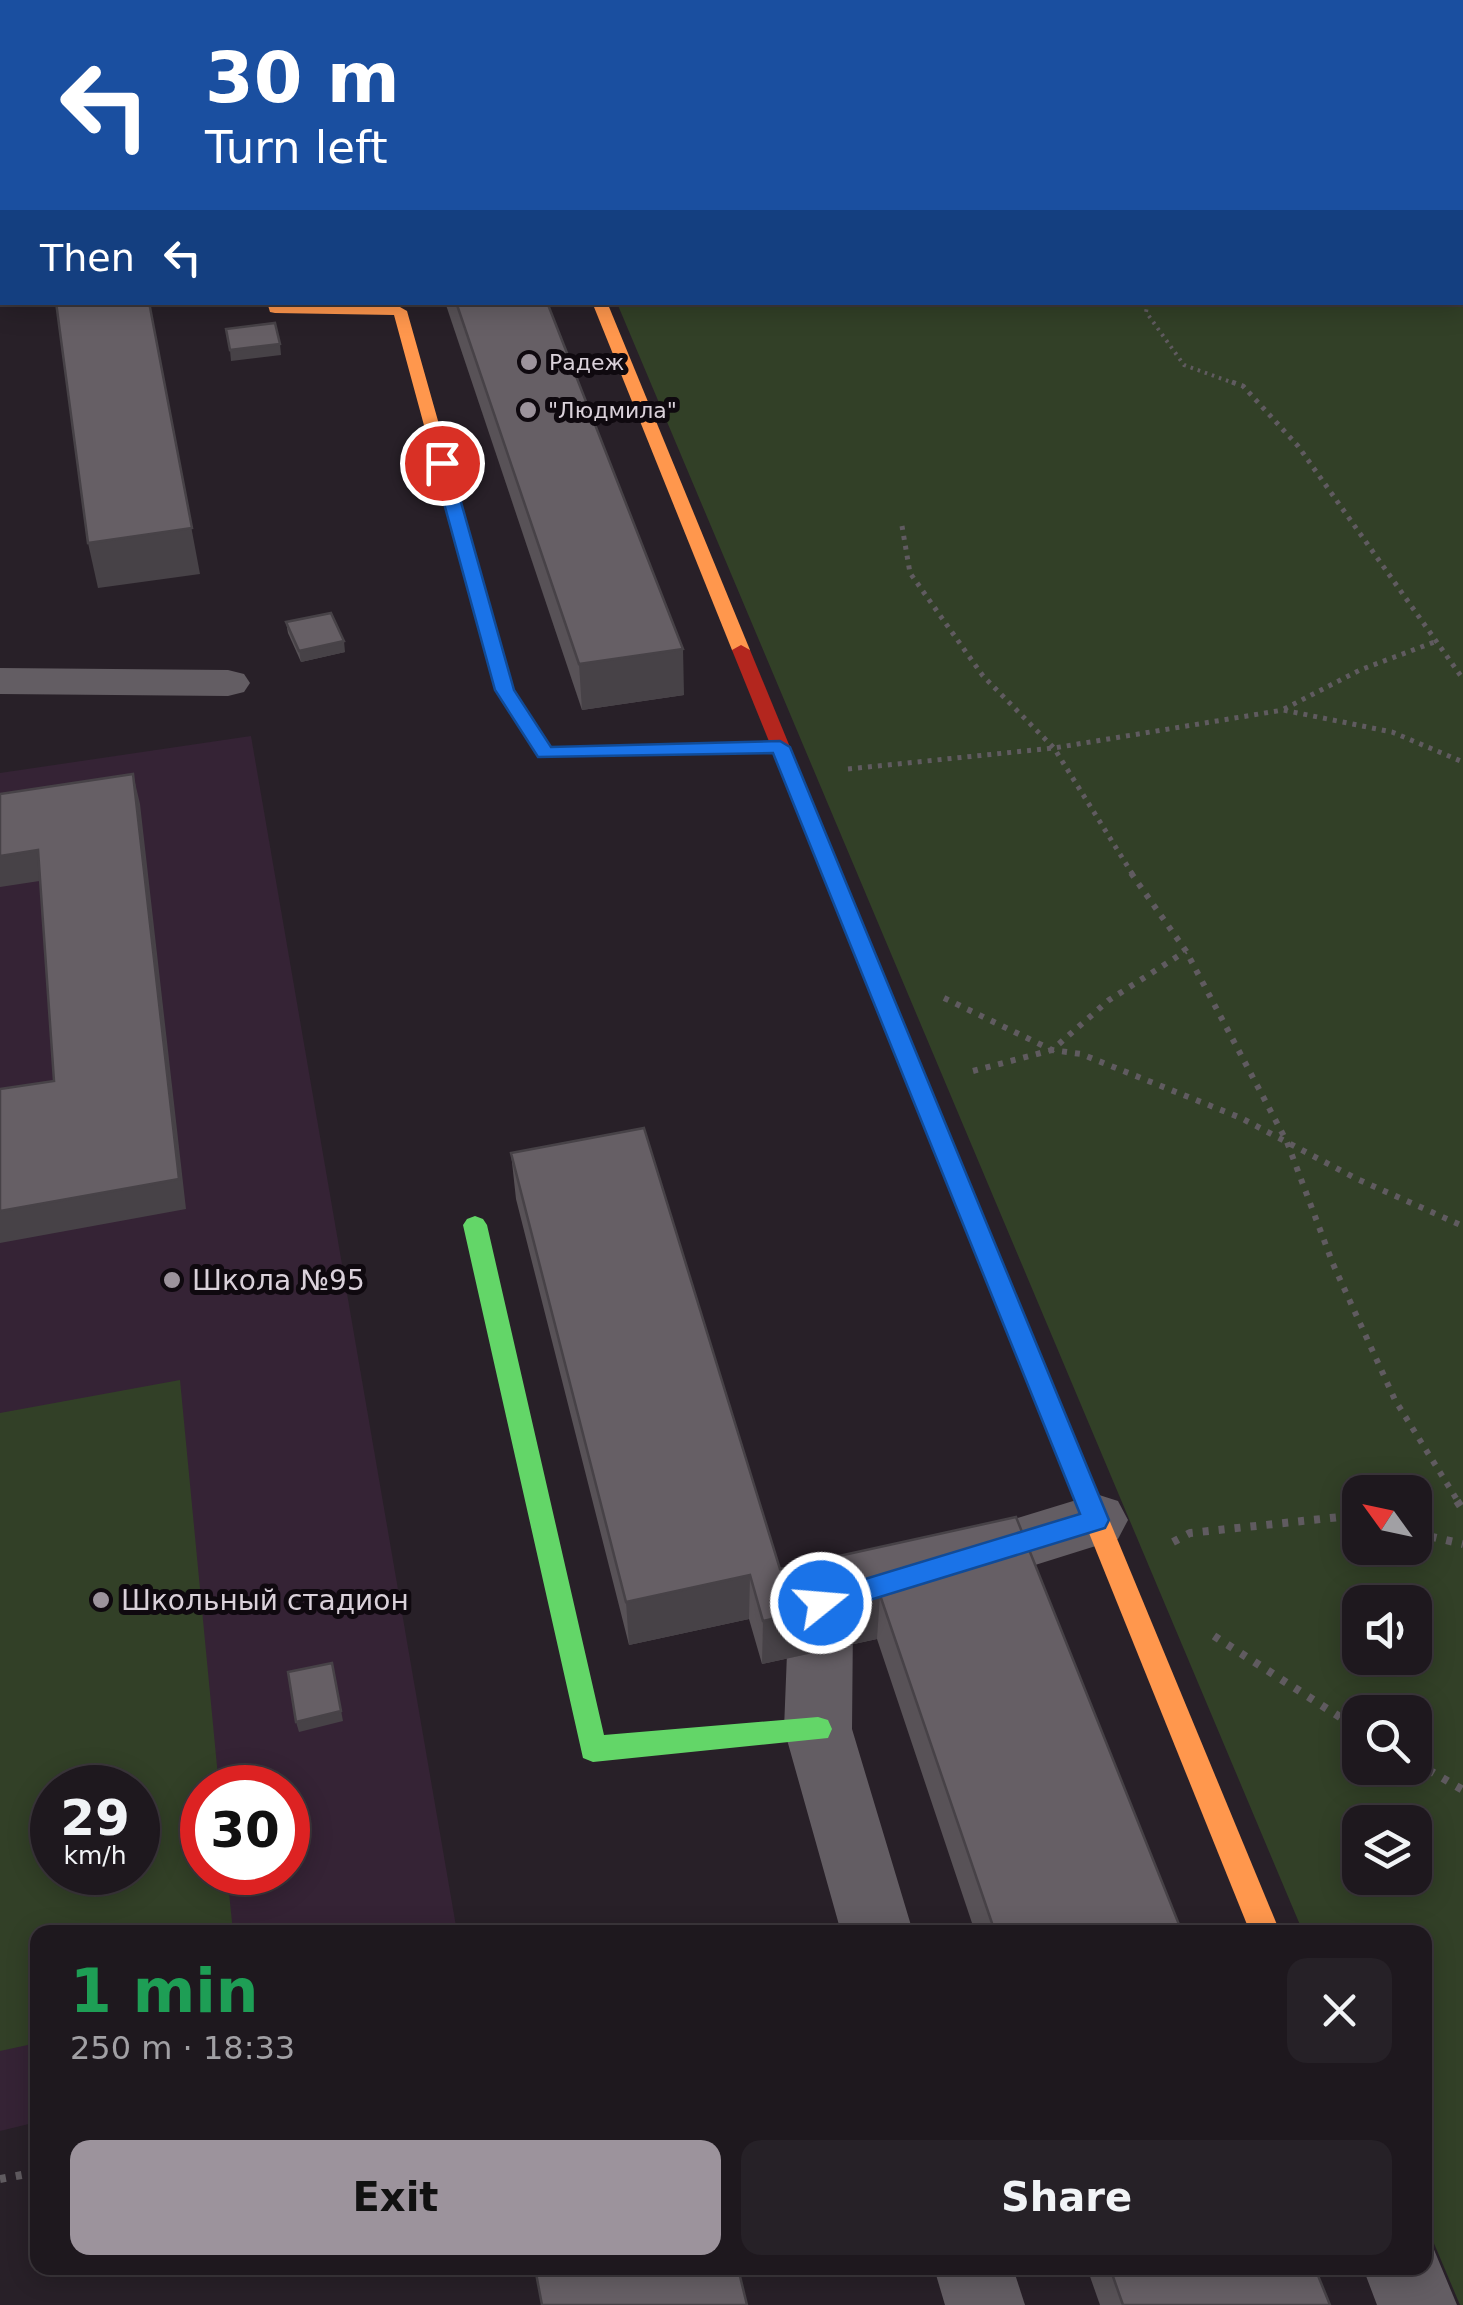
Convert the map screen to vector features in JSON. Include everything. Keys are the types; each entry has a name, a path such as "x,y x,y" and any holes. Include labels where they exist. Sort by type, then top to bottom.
{"street":[{"path":"275,305 276,309 400,311 504,690 545,753 780,747"},
{"path":"600,305 1262,1925"},
{"path":"0,681 228,683"},
{"path":"476,1225 593,1749 818,1730"},
{"path":"875,1925 818,1730 821,1603 1107,1546"},
{"path":"976,2275 985,2305"},
{"path":"1405,2275 1417,2305"}],"path":[{"path":"707,0 714,0"},
{"path":"1147,305 1146,312 1184,365 1243,386 1298,446 1463,679"},
{"path":"902,526 910,573 983,676 1054,748 1119,856 1186,950 1288,1142 1333,1264 1394,1400 1463,1510"},
{"path":"792,774 1054,748 1283,710 1360,670 1437,641"},
{"path":"1283,710 1392,732 1463,762"},
{"path":"919,1086 1052,1050 1109,1000 1186,950"},
{"path":"876,982 936,994 1052,1050 1081,1054 1240,1118 1463,1226"},
{"path":"1107,1546 1342,1516"},
{"path":"1432,1537 1463,1544"},
{"path":"1107,1546 1342,1717"},
{"path":"1432,1772 1463,1790"},
{"path":"0,2179 30,2173"}],"shaded area":[{"name":"Школа №95","path":"251,736 456,1925 30,1925 30,2124 0,2131 0,773"}],"green space":[{"path":"618,305 1463,305 1463,2305 1432,2239 1432,1925 1300,1925"},
{"name":"Школьный стадион","path":"180,1380 217,1765 180,1765 180,1895 229,1895 232,1925 30,1925 30,2045 0,2051 0,1413"}],"building":[{"path":"56,305 150,305 192,528 88,543"},
{"name":"\"Людмила\"","path":"457,305 548,305 683,649 579,664"},
{"path":"275,323 280,344 230,350 226,329"},
{"path":"331,613 344,641 299,651 286,622"},
{"path":"133,774 179,1179 0,1211 0,1089 54,1081 38,850 0,856 0,794"},
{"path":"644,1128 780,1569 1016,1517 1179,1925 993,1925 880,1595 763,1621 750,1575 626,1602 511,1153"},
{"path":"332,1663 341,1711 296,1722 288,1672"},
{"path":"536,2275 740,2275 747,2305 542,2305"},
{"path":"1112,2275 1318,2275 1330,2305 1123,2305"}],"traffic: fast":[{"path":"475,1225 593,1749 818,1729"}],"traffic: slow":[{"path":"274,305 275,309 400,311 505,690 545,753 781,747"},
{"path":"600,305 741,650"},
{"path":"964,1196 1262,1925"}],"traffic: jam":[{"path":"741,650 964,1196"}],"place":[{"name":"Радеж","path":"529,362"},
{"name":"\"Людмила\"","path":"528,410"},
{"name":"Школа №95","path":"172,1280"},
{"name":"Школьный стадион","path":"101,1600"}],"route":[{"path":"442,463 504,690 545,753 780,747 1096,1520 821,1603"}]}
